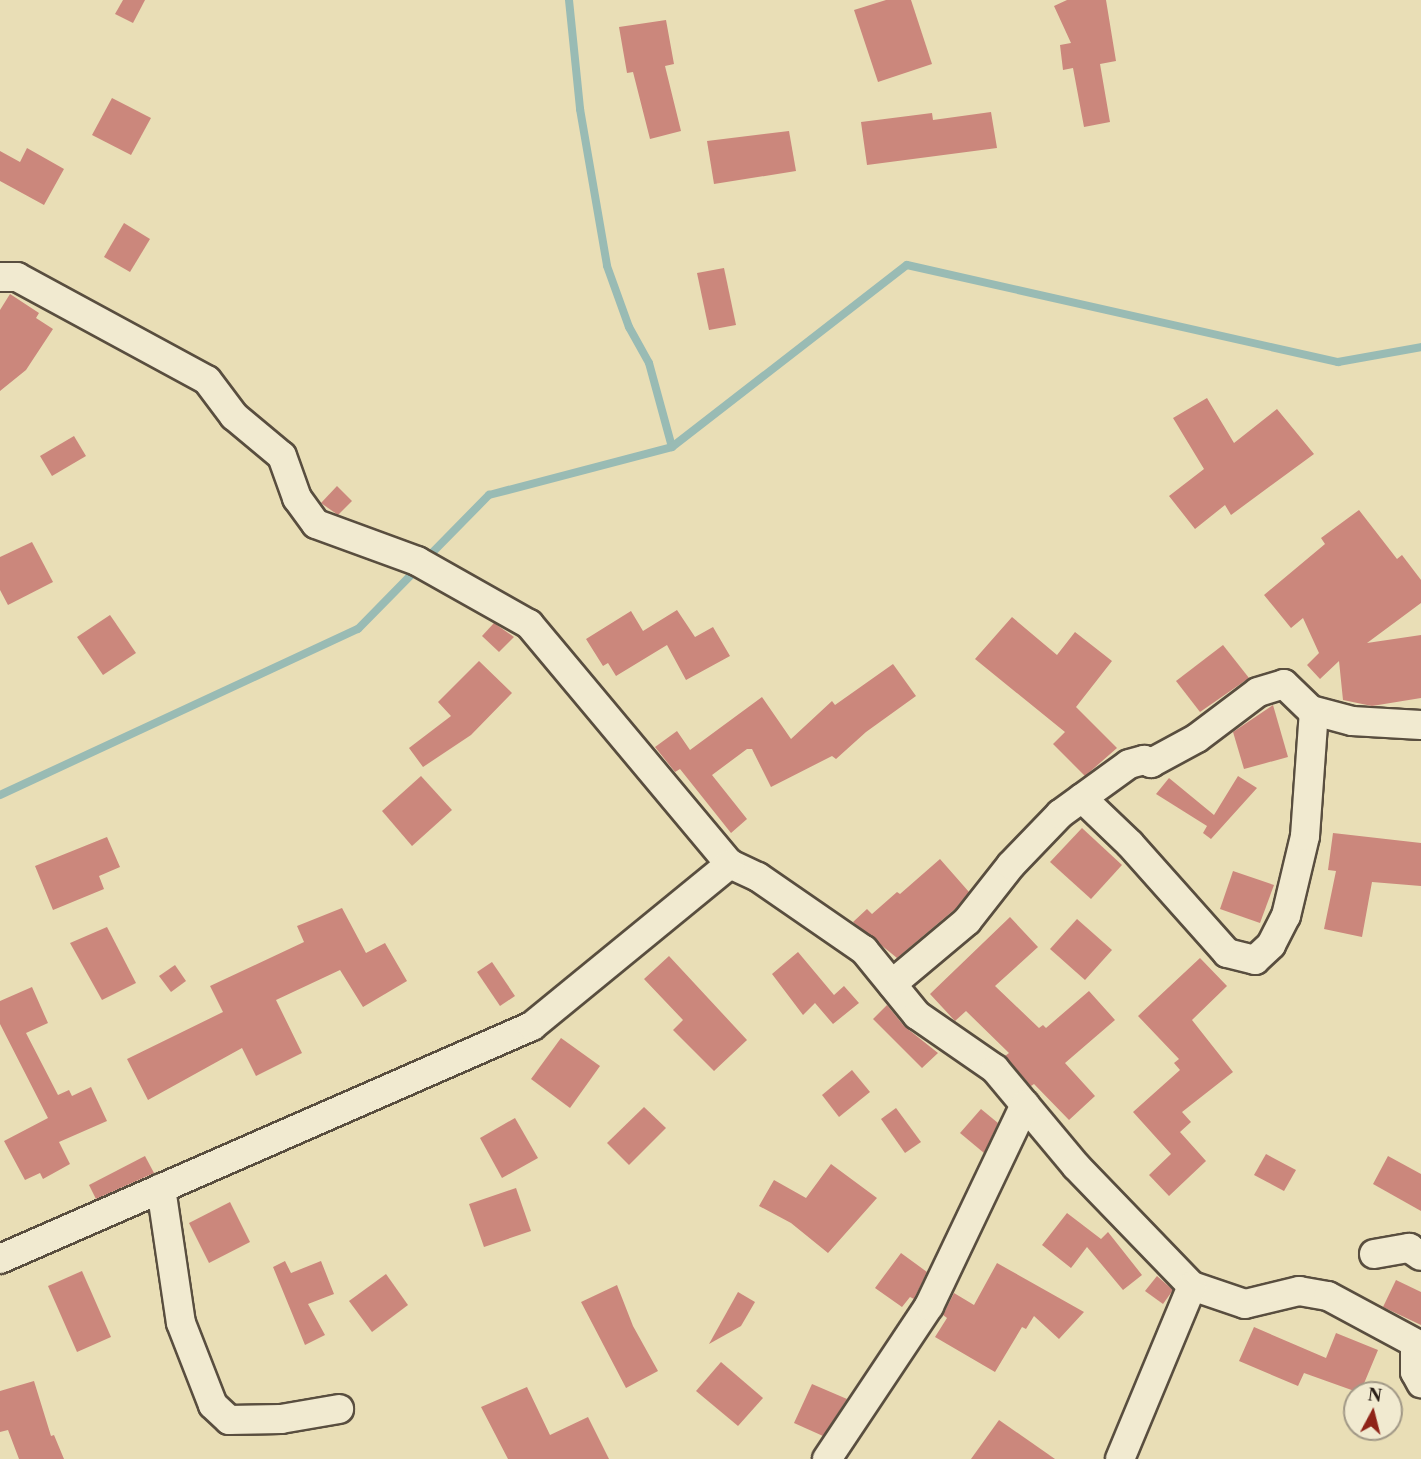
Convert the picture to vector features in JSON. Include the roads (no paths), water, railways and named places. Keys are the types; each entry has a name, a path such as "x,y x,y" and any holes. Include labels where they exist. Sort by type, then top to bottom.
{"street":[{"path":"0,277 17,277 207,380 234,416 282,456 297,498 316,524 417,561 529,624 730,864 758,877 864,950 917,1015 995,1069 1076,1166 1192,1286 1245,1304 1299,1291 1328,1296 1418,1345 1415,1372 1421,1383"},
{"path":"892,984 967,921 1011,865 1060,814 1130,764 1144,760 1151,763 1197,738 1258,692 1284,684 1314,711 1352,721 1421,725"},
{"path":"1082,798 1130,844 1227,954 1256,960 1271,945 1286,916 1305,836 1314,711"},
{"path":"0,1259 532,1026 730,864"},
{"path":"827,1459 929,1306 1024,1105"},
{"path":"161,1188 181,1323 213,1405 229,1420 282,1419 339,1409"},
{"path":"1374,1254 1409,1248 1421,1256"},
{"path":"1120,1459 1192,1286"}],"waterway":[{"path":"569,0 580,109 607,266 629,327 649,363 672,447"},
{"path":"426,559 489,495 672,447 907,265 1338,362 1421,347"},
{"path":"0,795 358,629 418,568"}]}
